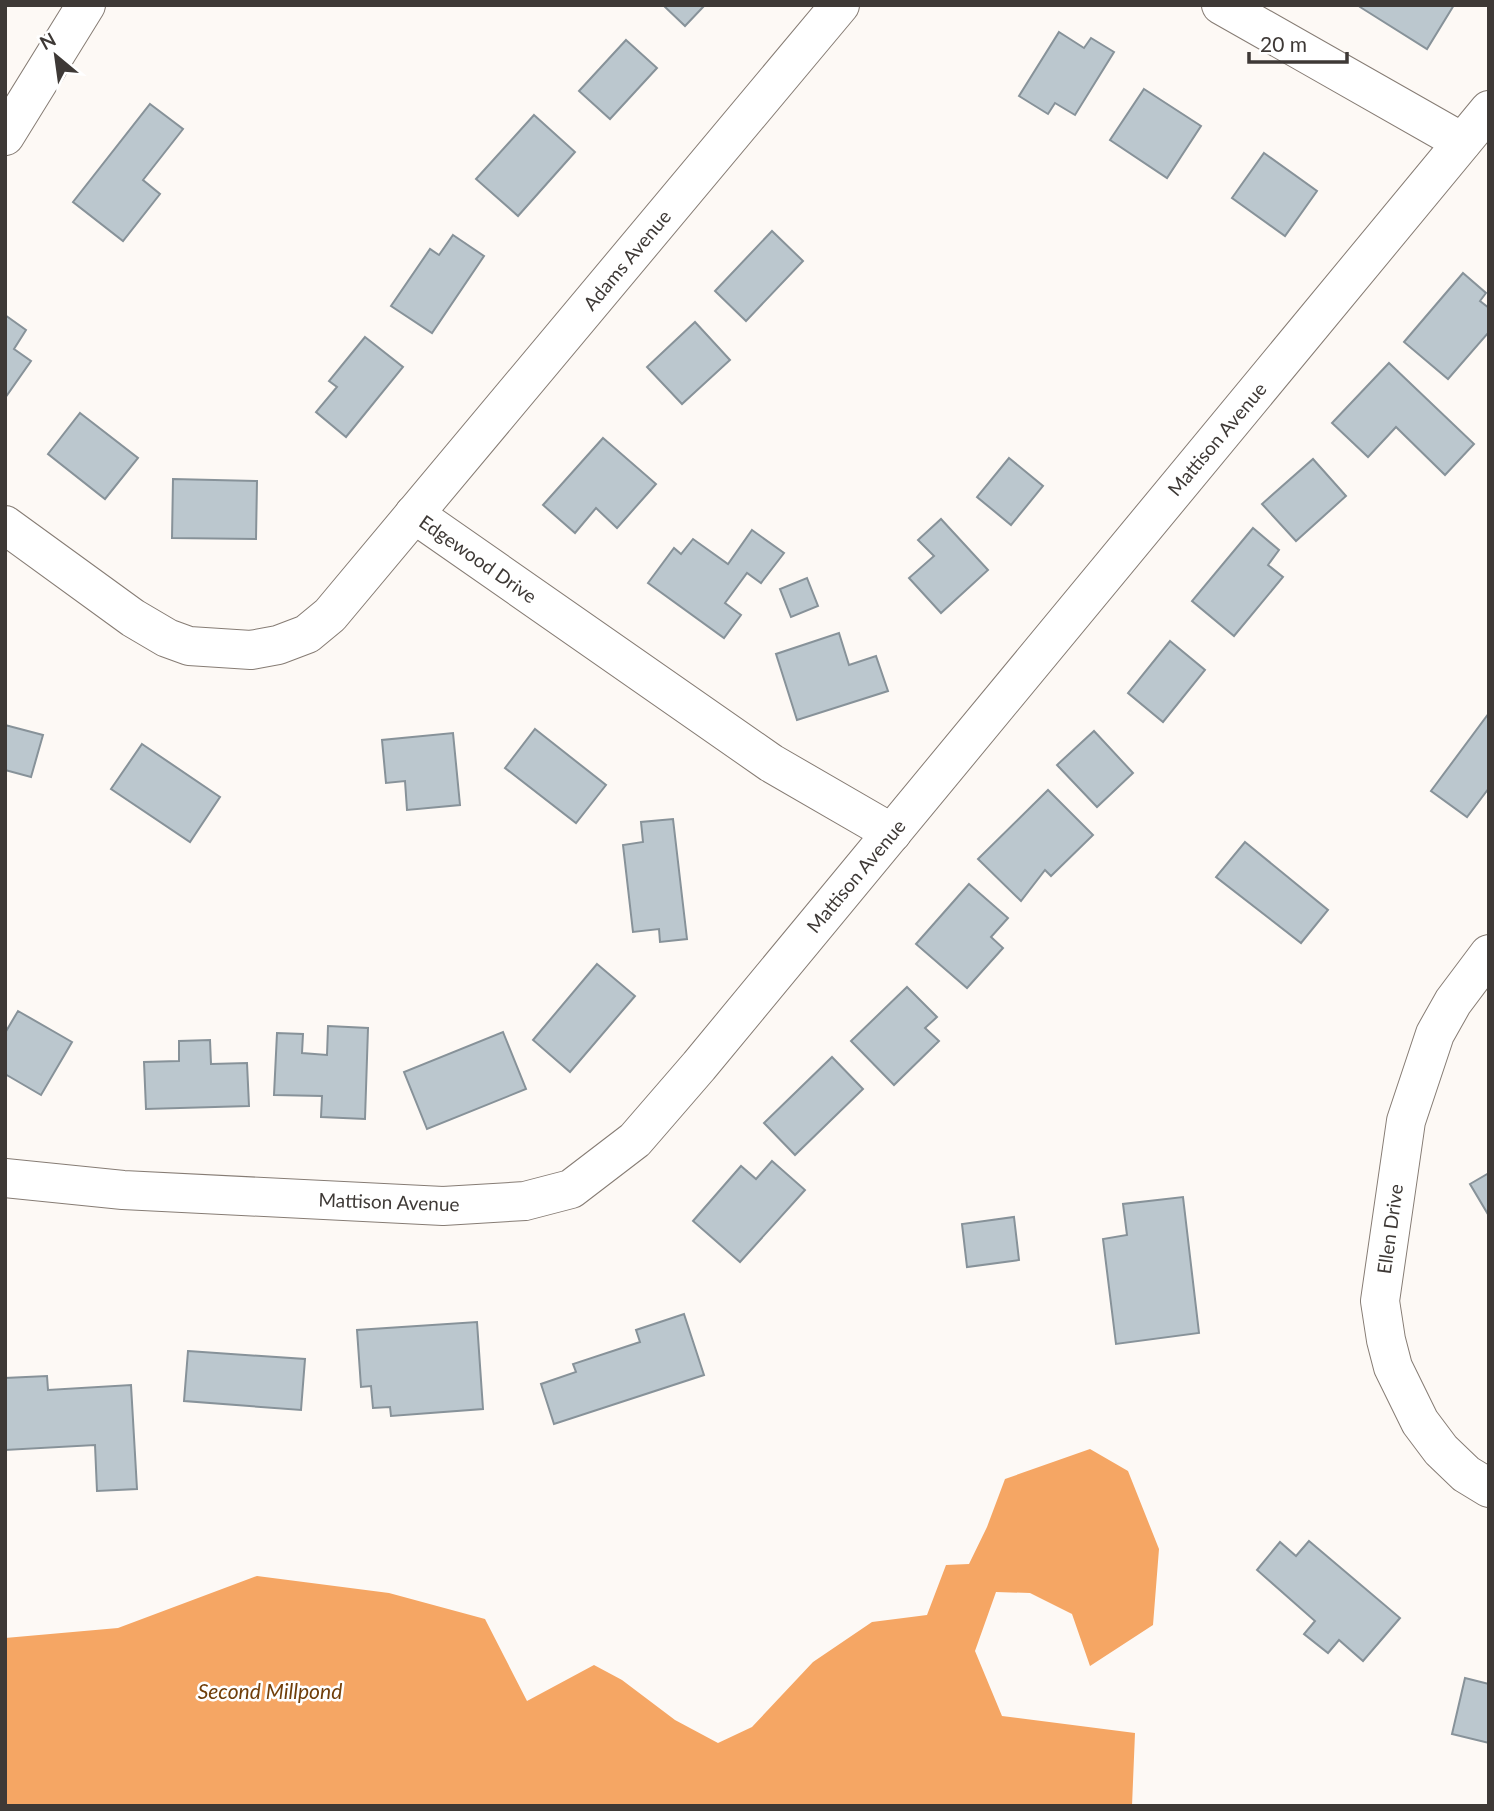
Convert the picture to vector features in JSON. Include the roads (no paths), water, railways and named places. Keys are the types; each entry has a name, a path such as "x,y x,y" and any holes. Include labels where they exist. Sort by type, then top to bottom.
{"street":[{"path":"5,136 86,5"},
{"name":"Adams Avenue","path":"414,514 840,5"},
{"path":"1220,5 1462,142"},
{"name":"Mattison Avenue","path":"5,1178 123,1190 443,1206 525,1200 571,1189 635,1140 699,1066 1489,110"},
{"name":"Edgewood Drive","path":"5,525 133,618 167,638 189,646 251,650 278,645 307,634 330,615 414,514 771,763 892,833"},
{"name":"Ellen Drive","path":"1489,954 1453,1002 1435,1034 1406,1121 1380,1301 1393,1367 1420,1422 1441,1450 1466,1474 1489,1488"}],"water":[{"name":"Second Millpond","path":"1090,1449 1128,1471 1159,1549 1153,1625 1090,1666 1072,1614 1030,1593 996,1592 975,1651 1002,1716 1135,1733 1132,1806 5,1806 5,1638 118,1628 257,1576 389,1593 485,1619 527,1701 594,1665 622,1680 675,1720 718,1743 752,1727 813,1662 872,1622 927,1615 946,1565 969,1564 987,1527 1005,1479"}]}
